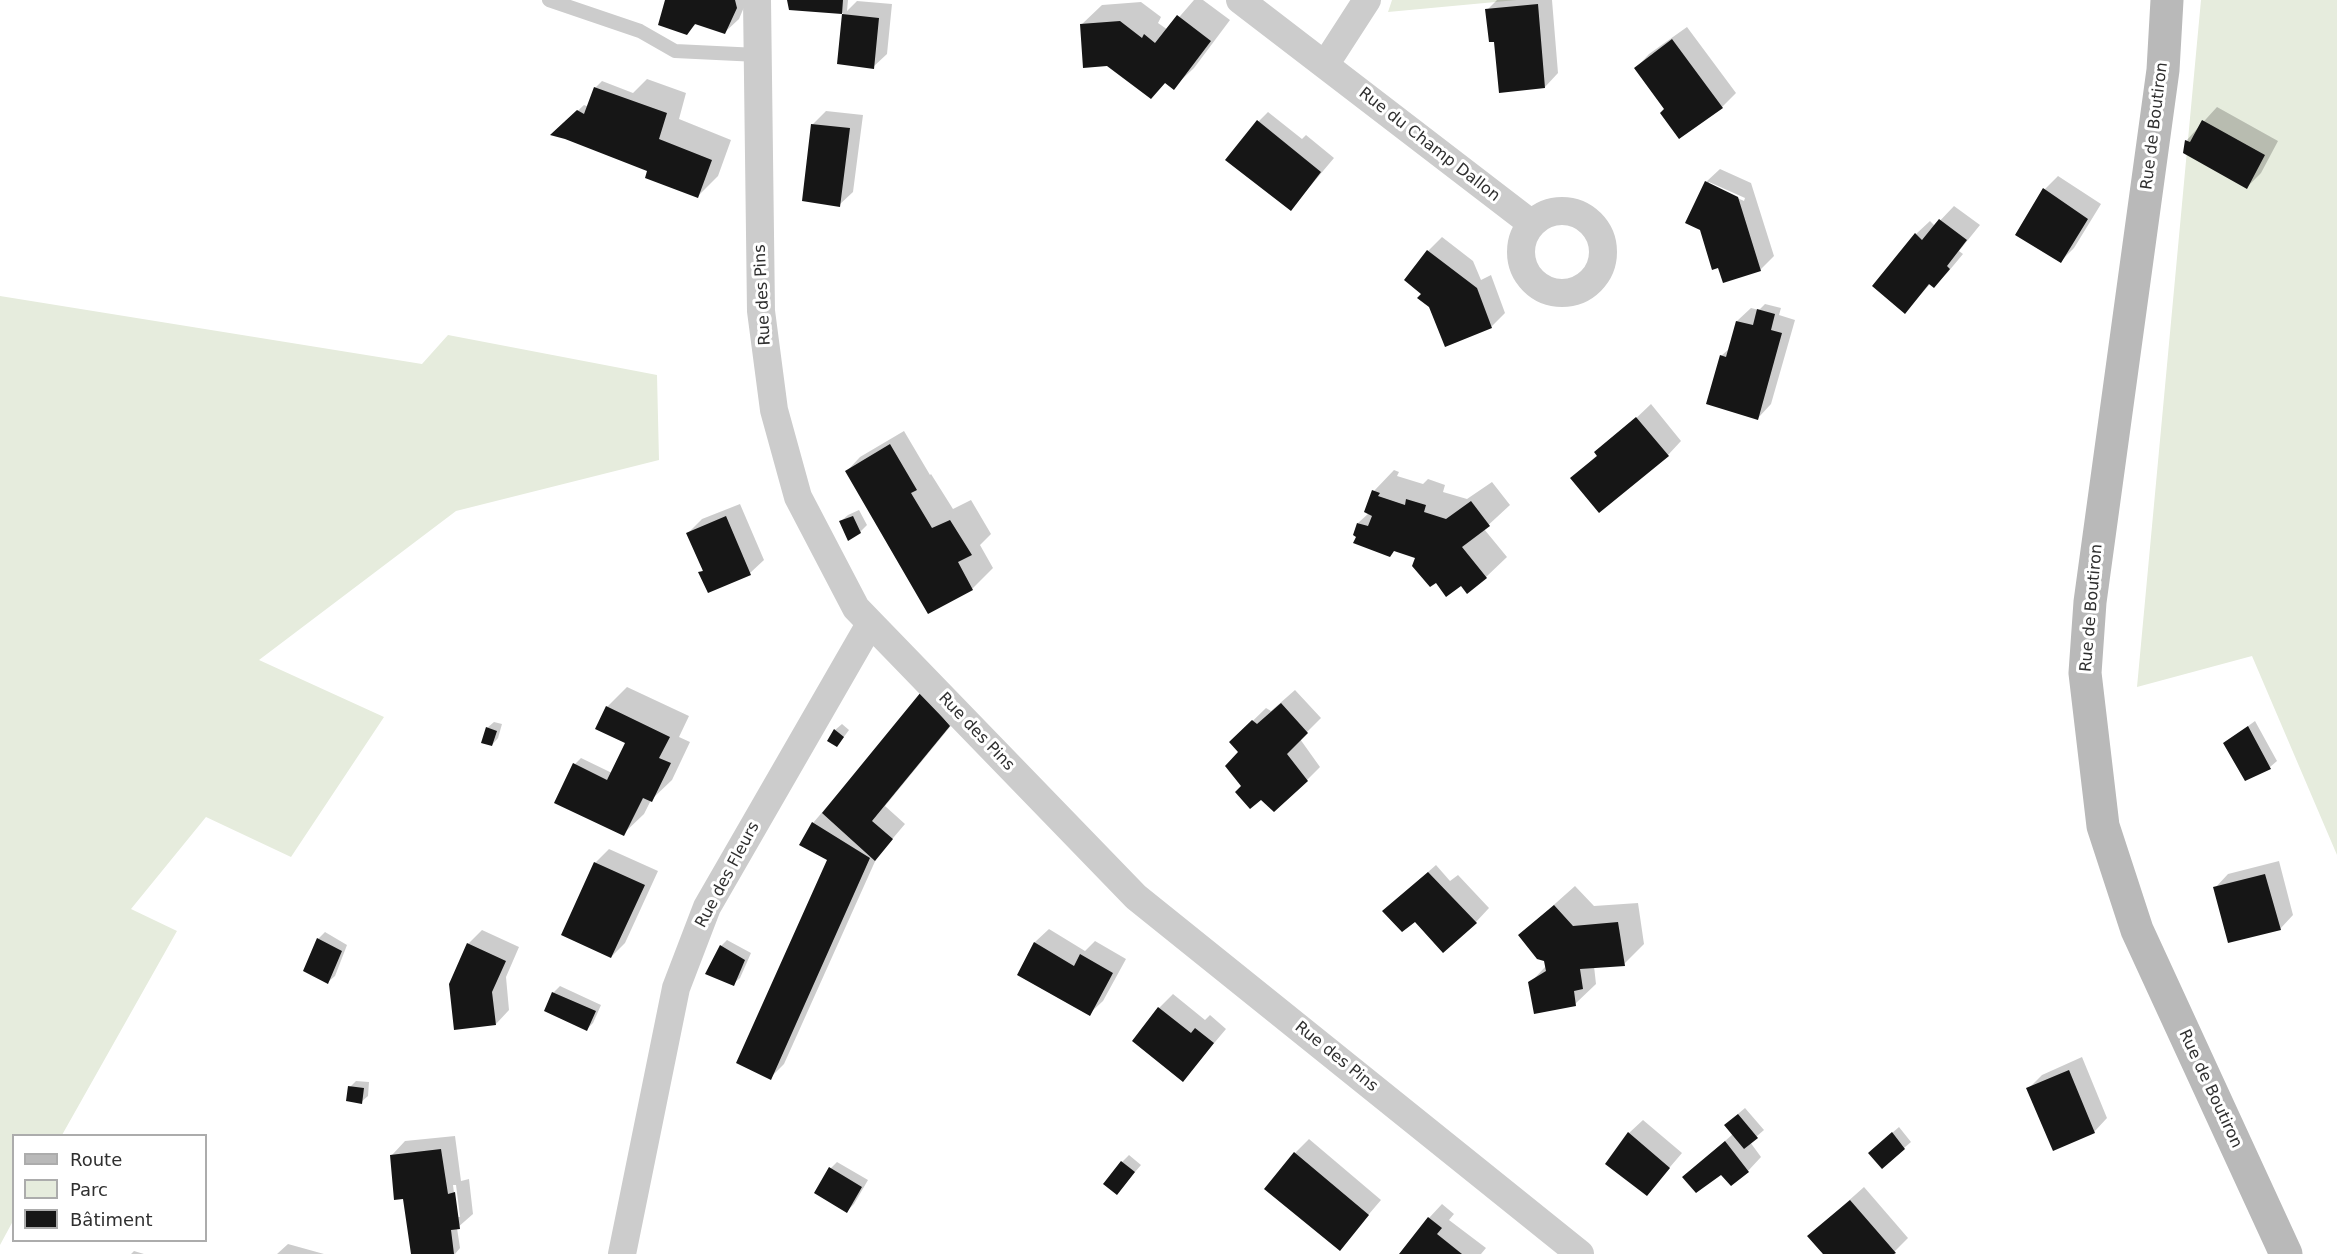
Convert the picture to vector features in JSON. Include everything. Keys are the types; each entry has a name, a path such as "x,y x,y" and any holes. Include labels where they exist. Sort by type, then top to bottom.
{"main road":[{"name":"Rue de Boutiron","path":"2167,0 2163,70 2090,602 2085,673 2103,826 2137,930 2286,1254"}],"street":[{"name":"Rue des Pins","path":"757,0 761,311 774,410 798,497 856,608 1136,897 1580,1254"},
{"name":"Rue du Champ Dallon","path":"1240,0 1532,224"},
{"path":"1325,65 1367,0"},
{"name":"Rue des Fleurs","path":"622,1254 676,988 707,907 870,624"}],"lane":[{"path":"549,0 640,31 675,51 758,55"}],"green space":[{"path":"1392,0 1517,0 1388,12"},
{"path":"2201,0 2337,0 2337,855 2252,656 2137,687"},
{"path":"0,296 422,364 448,335 657,375 659,460 456,511 259,660 384,717 291,857 206,817 131,909 177,931 63,1134 12,1134 12,1223 0,1245"}],"building":[{"path":"665,0 735,0 737,8 725,34 695,24 687,35 658,25"},
{"path":"787,0 843,0 842,14 789,10"},
{"path":"1538,4 1545,88 1499,93 1494,42 1489,42 1485,9"},
{"path":"842,14 879,18 874,69 837,64"},
{"path":"1177,15 1211,41 1174,90 1165,83 1151,99 1107,66 1083,68 1080,24 1120,21 1142,38 1144,34 1155,43"},
{"path":"1672,39 1723,108 1679,139 1660,113 1664,109 1634,68"},
{"path":"594,87 667,113 659,139 712,160 698,198 645,178 647,171 550,135 577,110 584,114"},
{"path":"1257,120 1321,172 1291,211 1225,160"},
{"path":"2202,120 2265,155 2247,189 2183,153 2185,140 2190,142"},
{"path":"811,124 850,128 840,207 802,201"},
{"path":"1705,181 1738,197 1761,271 1723,283 1718,268 1712,270 1700,230 1685,223"},
{"path":"2043,188 2088,219 2061,263 2015,235"},
{"path":"1939,219 1967,240 1947,266 1950,269 1934,288 1929,284 1905,314 1872,286 1915,233 1922,240"},
{"path":"1427,250 1477,288 1492,328 1445,347 1429,307 1417,298 1421,294 1404,280"},
{"path":"1757,309 1775,314 1771,330 1782,333 1758,420 1706,404 1720,355 1726,357 1736,321 1753,325"},
{"path":"1636,417 1669,456 1599,513 1570,478 1597,456 1594,452"},
{"path":"890,444 917,490 911,493 932,528 950,520 972,555 958,562 973,590 928,614 845,471"},
{"path":"1372,490 1380,493 1378,496 1405,505 1406,499 1426,505 1424,512 1446,519 1471,501 1490,526 1462,547 1487,578 1467,594 1461,586 1446,597 1436,583 1430,587 1412,566 1415,558 1394,551 1390,557 1353,543 1357,523 1368,526 1372,516 1364,512"},
{"path":"726,516 751,575 708,593 698,572 703,571 686,533"},
{"path":"853,516 861,533 848,541 839,521"},
{"path":"921,692 950,726 872,821 893,839 875,861 822,813"},
{"path":"1281,703 1308,733 1287,754 1308,781 1274,812 1261,800 1250,809 1235,792 1241,786 1225,766 1238,752 1229,742 1252,720 1257,724"},
{"path":"606,706 670,737 659,758 671,763 652,802 643,798 624,836 554,803 573,763 607,780 625,743 595,729"},
{"path":"2248,726 2271,769 2245,781 2223,743"},
{"path":"486,727 497,731 492,746 481,743"},
{"path":"834,729 844,737 837,747 827,741"},
{"path":"812,822 870,858 771,1080 736,1063 827,860 799,845"},
{"path":"594,862 645,885 611,958 561,935"},
{"path":"1428,872 1477,923 1443,953 1415,922 1402,932 1382,911"},
{"path":"2265,874 2281,930 2228,943 2213,887"},
{"path":"1554,905 1573,926 1618,922 1625,966 1580,969 1583,989 1574,991 1576,1006 1534,1014 1528,982 1546,971 1544,961 1537,959 1518,935"},
{"path":"317,938 342,951 328,984 303,971"},
{"path":"1034,942 1074,966 1080,954 1113,973 1090,1016 1017,975"},
{"path":"467,943 506,961 492,992 496,1025 454,1030 449,984"},
{"path":"720,945 745,960 734,986 705,974"},
{"path":"552,992 596,1011 587,1031 544,1011"},
{"path":"1158,1007 1191,1033 1195,1028 1214,1043 1183,1082 1132,1041"},
{"path":"2069,1070 2095,1133 2053,1151 2026,1088"},
{"path":"348,1086 364,1088 362,1104 346,1101"},
{"path":"1738,1114 1758,1138 1744,1149 1724,1125"},
{"path":"1628,1132 1670,1168 1647,1196 1605,1164"},
{"path":"1892,1132 1905,1149 1882,1169 1868,1153"},
{"path":"1725,1141 1749,1172 1731,1186 1721,1175 1696,1193 1682,1177"},
{"path":"441,1149 448,1194 455,1192 460,1229 451,1230 454,1254 411,1254 403,1199 394,1200 390,1155"},
{"path":"1294,1152 1369,1215 1340,1251 1264,1189"},
{"path":"1121,1161 1135,1172 1117,1195 1103,1184"},
{"path":"829,1167 862,1187 847,1213 814,1193"},
{"path":"1850,1200 1896,1253 1823,1254 1807,1236"},
{"path":"1428,1217 1442,1228 1437,1234 1462,1254 1399,1254"}]}
